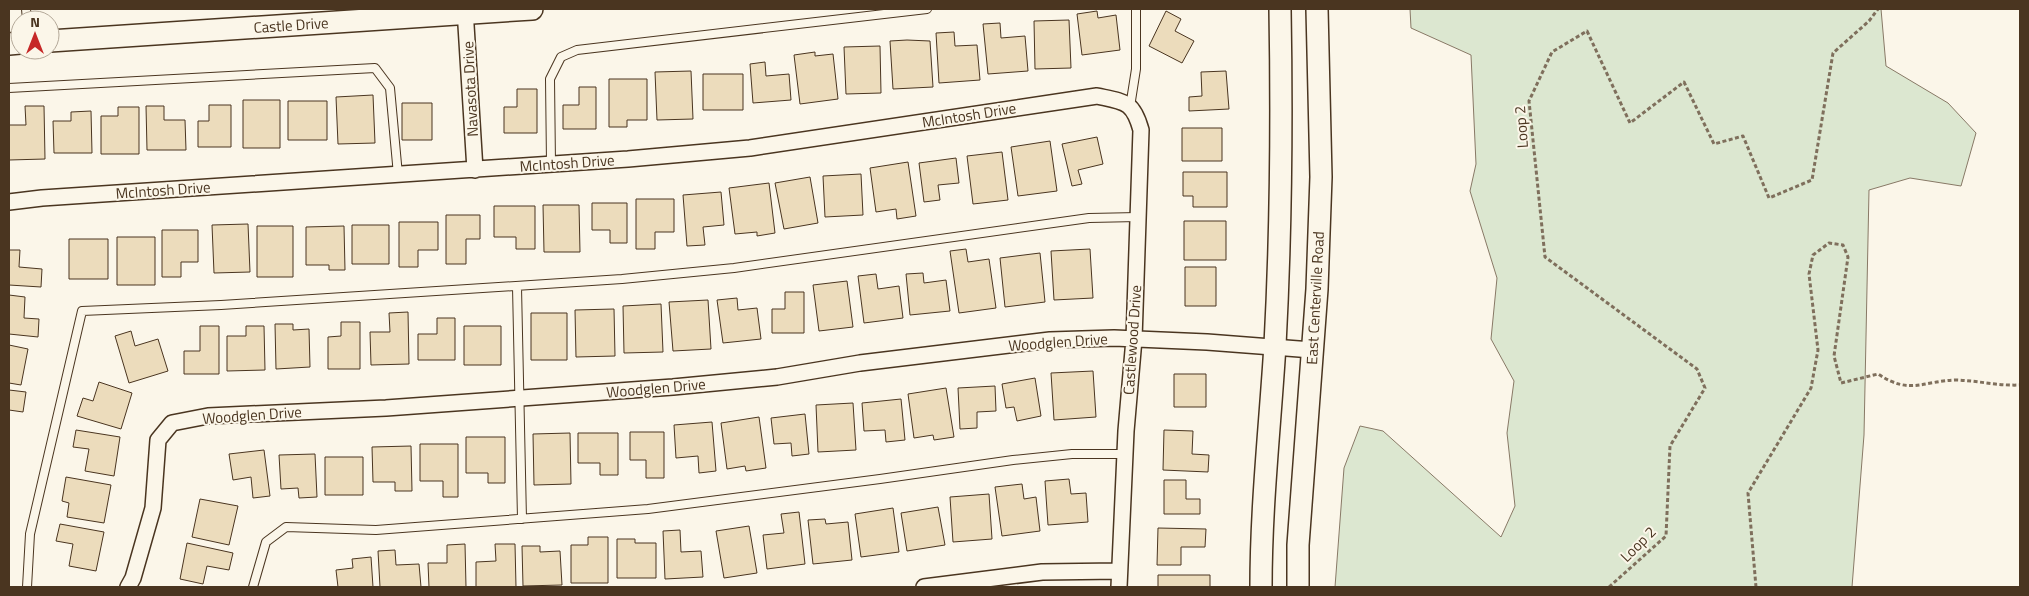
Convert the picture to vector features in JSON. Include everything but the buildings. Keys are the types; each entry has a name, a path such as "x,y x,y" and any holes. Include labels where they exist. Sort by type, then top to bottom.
{"main road":[{"name":"Castle Drive","path":"60,40 352,18 532,9"},
{"path":"1261,587 1261,540 1274,346 1282,174 1280,9"},
{"name":"East Centerville Road","path":"1298,587 1298,545 1317,288 1321,177 1318,9"}],"street":[{"name":"Navasota Drive","path":"465,11 475,170"},
{"name":"McIntosh Drive","path":"9,202 42,198 475,170 750,148 1097,96 1125,104"},
{"name":"Castlewood Drive","path":"1119,587 1125,454 1134,340 1141,130 1136,111 1125,104"},
{"name":"Woodglen Drive","path":"128,587 133,578 153,508 158,440 172,423 208,416 386,408 673,387 777,377 860,363 1050,340 1089,338 1274,346 1312,350"},
{"path":"924,587 1042,572 1119,571"}],"lane":[{"path":"551,164 550,79 561,57 577,50 927,9"},
{"path":"1125,104 1136,69 1136,9"},
{"path":"9,88 375,68 390,88 398,175"},
{"path":"27,587 30,534 82,311 517,287 734,268 1089,218 1138,218"},
{"path":"517,287 522,519"},
{"path":"253,587 266,542 286,527 376,530 648,509 1023,459 1072,454 1125,454"}],"path":[{"name":"Loop 2","path":"1609,587 1666,536 1670,446 1705,388 1697,369 1544,257 1529,101 1552,52 1587,31 1630,123 1684,82 1714,144 1743,136 1769,198 1812,180 1833,53 1868,21 1878,9"},
{"path":"1756,587 1748,493 1810,388 1818,350 1809,274 1813,255 1829,243 1843,245 1848,257 1834,356 1841,383 1878,374 1902,386 1916,386 1957,380 1994,385 2020,385"}],"green space":[{"path":"1410,9 1881,9 1886,66 1948,103 1976,133 1961,186 1910,178 1869,190 1864,435 1852,587 1335,587 1344,468 1360,426 1383,431 1501,537 1515,506 1507,433 1514,381 1491,339 1497,278 1470,191 1476,164 1471,55 1411,28"}]}
